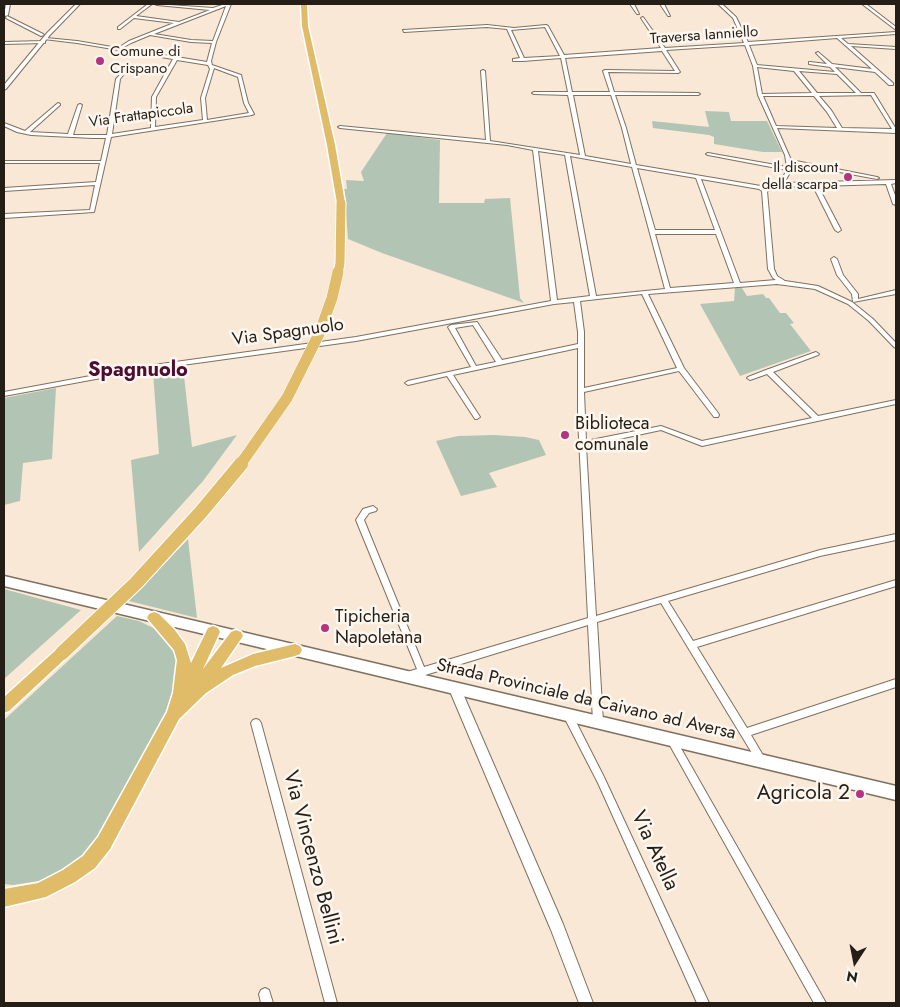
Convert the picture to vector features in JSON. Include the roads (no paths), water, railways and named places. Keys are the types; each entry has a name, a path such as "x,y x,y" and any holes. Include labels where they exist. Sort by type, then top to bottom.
{"highway":[{"path":"4,706 136,583 201,512 242,463 287,398 319,334 332,298 340,264 341,203 306,26 304,4"},
{"path":"4,898 40,890 69,876 89,862 104,843 174,714 180,693 184,660 180,648 170,633 154,618"},
{"path":"180,693 196,668 213,632"},
{"path":"200,688 207,675 236,636"},
{"path":"174,714 200,688 239,666 295,650"},
{"path":"4,891 30,893"}],"main road":[{"name":"Strada Provinciale da Caivano ad Aversa","path":"4,581 896,793"}],"street":[{"path":"8,4 5,16 46,37"},
{"path":"4,88 46,37 78,4"},
{"path":"119,28 150,4"},
{"path":"157,4 214,10"},
{"path":"187,7 191,4"},
{"path":"118,49 229,4"},
{"path":"204,120 203,98 211,65 209,61 214,42 229,4"},
{"path":"632,4 638,13"},
{"path":"662,4 669,15"},
{"path":"720,4 735,18 747,44 755,66 760,95 788,161 790,169 781,185"},
{"path":"864,4 896,31"},
{"path":"133,17 182,23"},
{"path":"643,18 678,72 605,71 668,290"},
{"path":"404,31 487,26 508,28 546,26 563,57 583,156"},
{"path":"508,28 522,60"},
{"name":"Traversa Ianniello","path":"514,60 747,44 896,31"},
{"path":"152,34 191,41 214,42"},
{"path":"4,43 46,37 211,65"},
{"path":"838,37 891,84"},
{"path":"848,46 896,48"},
{"path":"818,53 860,94"},
{"path":"153,129 154,97 176,58"},
{"path":"810,63 876,71"},
{"name":"Via Frattapiccola","path":"4,124 26,133 109,136 252,114 246,103 240,76 211,65"},
{"path":"755,66 837,73"},
{"path":"4,216 92,211 104,162 118,80 126,69"},
{"path":"796,70 829,111 840,129"},
{"path":"482,71 488,142"},
{"path":"534,93 698,94"},
{"path":"760,95 872,94 896,131"},
{"path":"26,133 58,104"},
{"path":"70,136 80,105"},
{"path":"340,127 535,148 764,190 781,185 896,182"},
{"path":"775,127 896,131"},
{"path":"535,148 554,302"},
{"path":"567,154 593,297"},
{"path":"708,154 790,169"},
{"path":"788,161 863,177 884,179 888,182 896,204"},
{"path":"4,162 104,162"},
{"path":"698,177 738,285"},
{"path":"863,177 867,183"},
{"path":"4,189 99,183"},
{"path":"815,184 838,230"},
{"path":"764,190 770,264 773,274 783,282"},
{"path":"652,232 718,232"},
{"path":"834,259 840,275 855,294 853,302"},
{"name":"Via Spagnuolo","path":"4,394 131,370 356,339 554,302 593,297 783,282 816,287 853,302"},
{"path":"644,292 681,369 716,415"},
{"path":"853,302 896,292"},
{"path":"577,299 598,722"},
{"path":"853,302 896,346"},
{"path":"474,369 451,327 475,323 500,363"},
{"path":"408,383 580,346"},
{"path":"750,378 816,354"},
{"path":"581,391 681,369"},
{"path":"768,371 816,418"},
{"path":"449,374 477,417"},
{"path":"583,444 661,428 702,444 896,402"},
{"path":"373,508 366,511 360,520 422,672"},
{"path":"405,677 820,554 896,537"},
{"path":"691,645 896,583"},
{"path":"663,599 760,760"},
{"path":"744,733 896,683"},
{"path":"456,689 558,929 586,1003"},
{"name":"Via Atella","path":"568,715 601,780 703,1003"},
{"name":"Via Vincenzo Bellini","path":"256,723 331,1003"},
{"path":"671,739 820,1003"}],"place":[{"name":"Comune di Crispano","path":"100,61"},
{"name":"Il discount della scarpa","path":"848,177"},
{"name":"Biblioteca comunale","path":"565,435"},
{"name":"Tipicheria Napoletana","path":"325,628"},
{"name":"Agricola 2","path":"860,794"}],"district":[{"name":"Spagnuolo","path":"138,371"}]}
